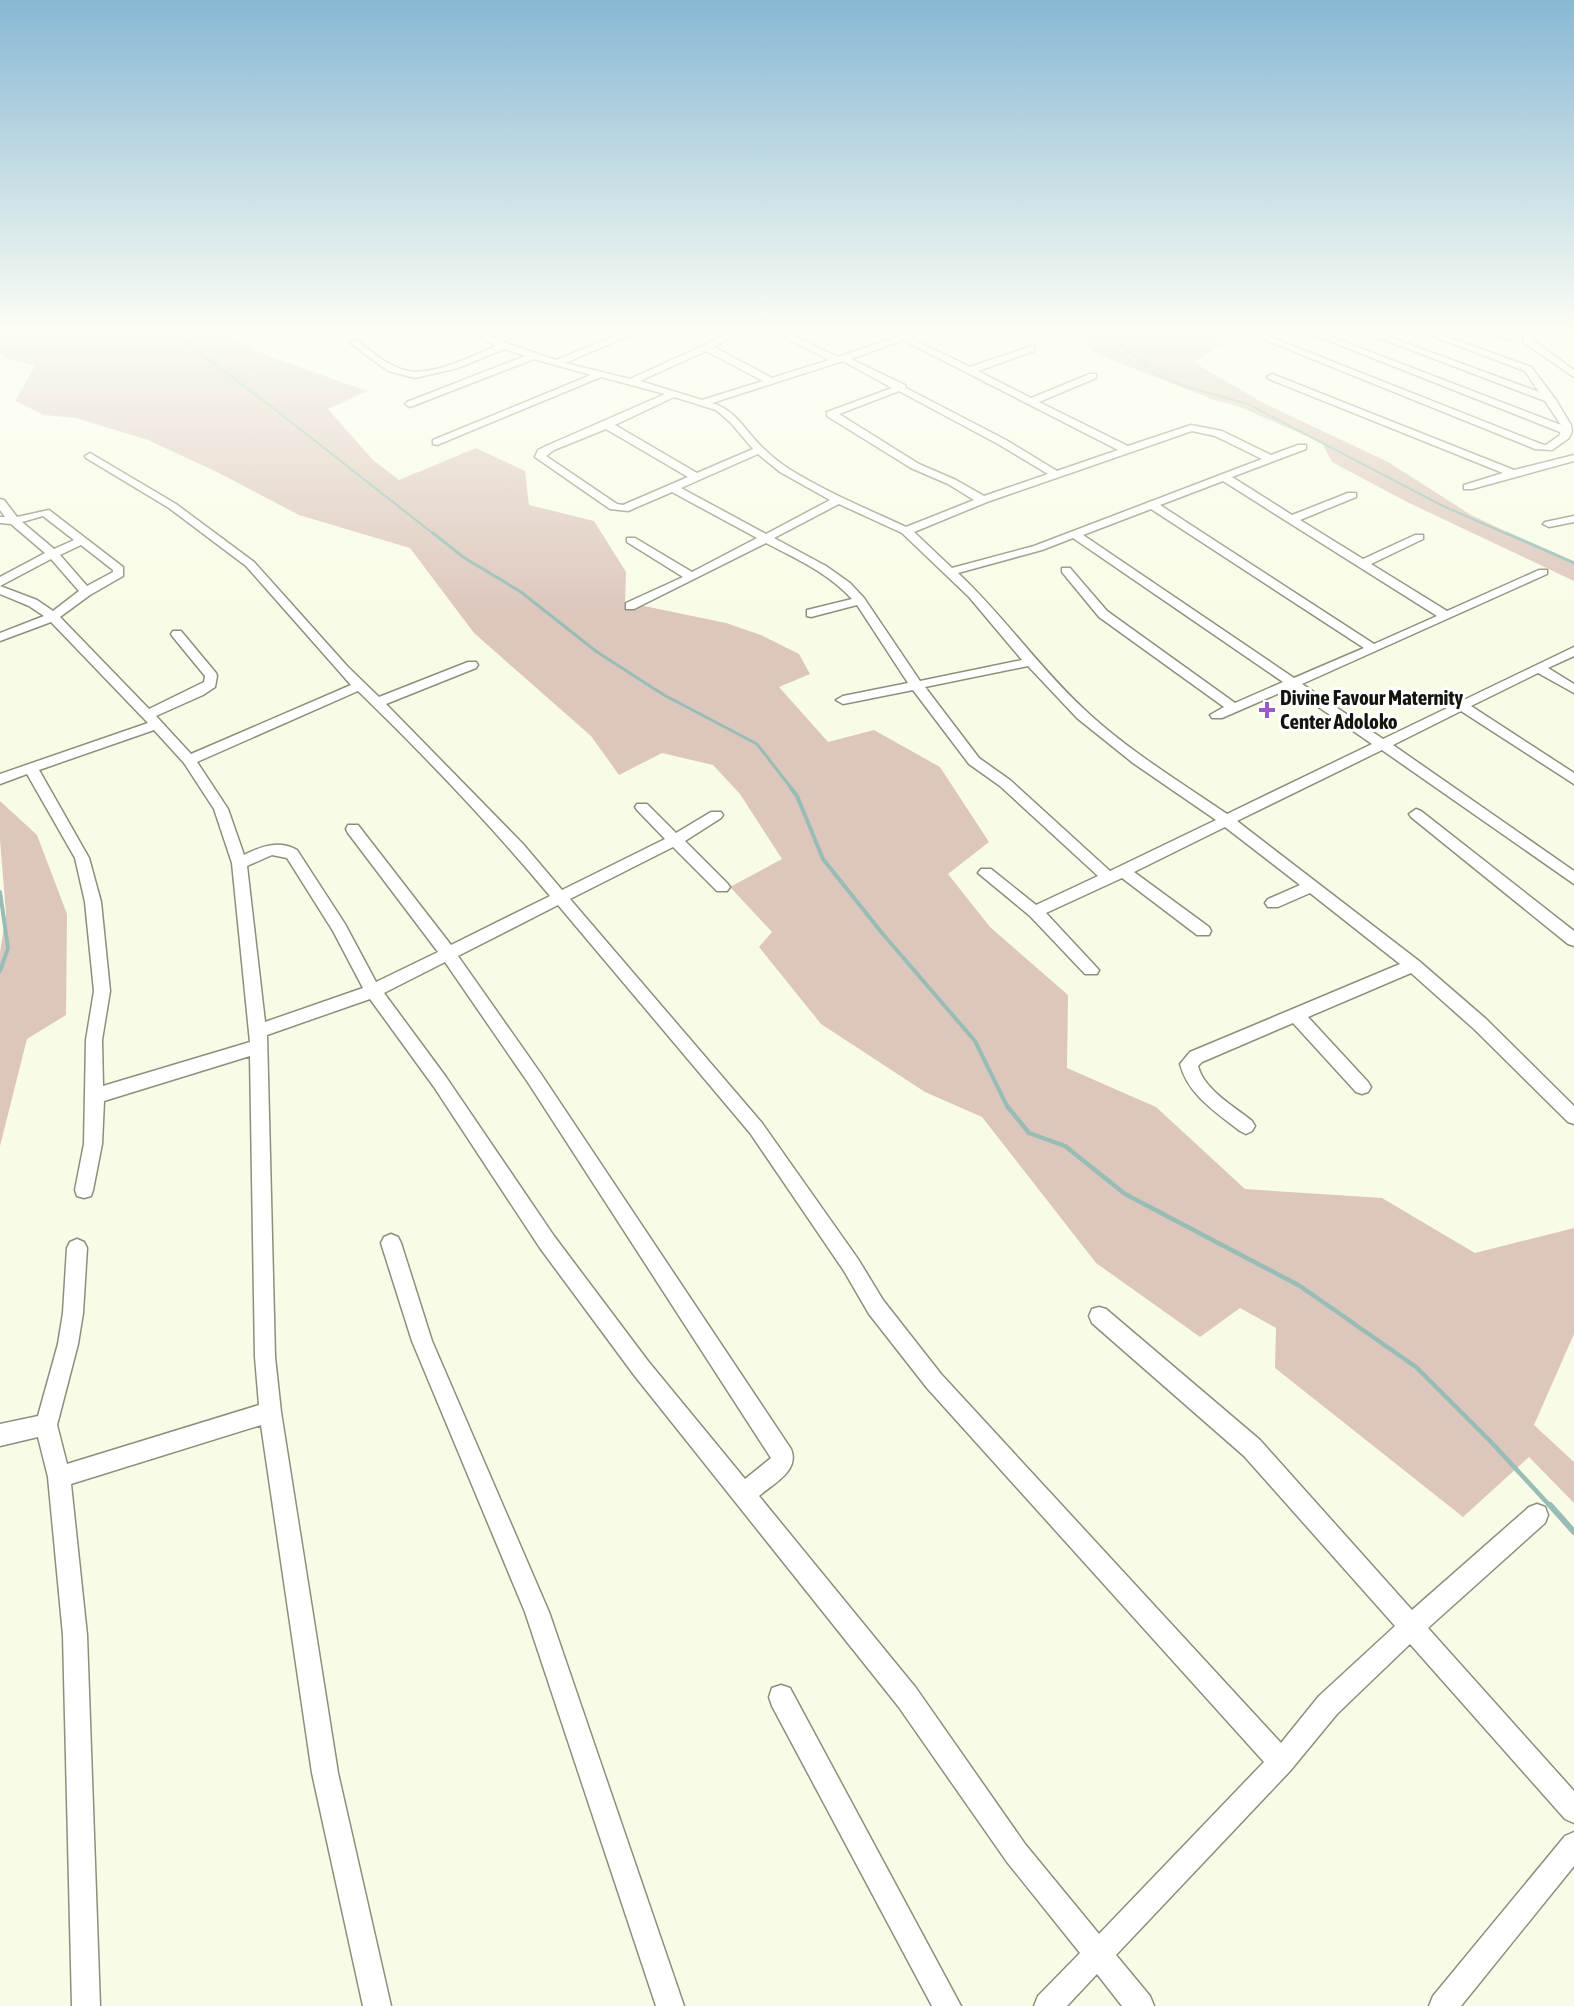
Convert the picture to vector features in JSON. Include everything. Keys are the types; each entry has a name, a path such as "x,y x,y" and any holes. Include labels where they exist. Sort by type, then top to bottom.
{"street":[{"path":"437,442 479,425"},
{"path":"695,477 607,425 550,448 540,457 614,507 624,509 759,450"},
{"path":"738,425 759,450 783,470 838,500 906,531 973,594 1030,662 1082,715 1138,760 1226,820 1413,964 1480,1024 1574,1117"},
{"path":"848,425 915,466 983,500"},
{"path":"970,425 1055,474"},
{"path":"1078,425 1127,450"},
{"path":"1392,425 1514,473"},
{"path":"1483,425 1539,447 1548,448 1566,436 1566,425"},
{"path":"1550,425 1567,431"},
{"path":"906,531 983,500 1191,428 1218,433 1269,458"},
{"path":"950,572 1038,548 1302,447"},
{"path":"90,456 154,493 250,564 359,686 481,806 756,1128 851,1265 876,1307 934,1381 1281,1762"},
{"path":"1468,487 1574,458"},
{"path":"1224,477 1365,563 1446,616"},
{"path":"672,488 822,568 846,586 860,602 956,741 974,761 1005,783 1116,874 1203,931"},
{"path":"1292,519 1352,495"},
{"path":"630,606 767,539 838,500"},
{"path":"0,502 14,521 52,553 86,592"},
{"path":"1151,504 1373,649"},
{"path":"0,520 14,521 37,512 45,512 119,569 119,574 114,578 86,592 52,617 0,637"},
{"path":"1549,524 1574,519"},
{"path":"1074,534 1382,744 1574,879"},
{"path":"1365,563 1419,537"},
{"path":"631,540 692,577"},
{"path":"0,582 35,561 82,541"},
{"path":"1066,570 1103,614 1234,708"},
{"path":"1217,715 1373,649 1543,572"},
{"path":"0,591 27,600 52,617 112,676 189,760 221,809 239,863 257,1039 265,1357 270,1412 325,1773 377,2006"},
{"path":"811,613 860,602"},
{"path":"1,776 31,769 151,720 210,684 211,676 177,634"},
{"path":"1035,912 1574,651"},
{"path":"843,700 1030,662"},
{"path":"376,703 472,665"},
{"path":"1540,669 1574,689"},
{"path":"189,760 359,686"},
{"path":"1462,707 1574,779"},
{"path":"31,769 82,858 93,902 102,977 94,1040 93,1144 84,1190"},
{"path":"642,807 722,887"},
{"path":"1416,814 1574,940"},
{"path":"95,1096 257,1039 373,991 675,840 716,815"},
{"path":"352,828 448,955 598,1174 728,1377 783,1457 782,1463 744,1494"},
{"path":"239,863 271,849 286,849 292,854 339,928 373,991 440,1082 547,1242 641,1368 907,1697 1016,1853 1140,2006"},
{"path":"986,873 1035,912 1091,970"},
{"path":"1273,903 1313,886"},
{"path":"1246,1126 1197,1085 1190,1075 1189,1064 1196,1058 1413,964"},
{"path":"1297,1016 1362,1087"},
{"path":"391,1243 422,1341 537,1612 670,2006"},
{"path":"77,1248 73,1313 68,1344 46,1425 59,1477 75,1635 86,2006"},
{"path":"1099,1316 1252,1448 1574,1810"},
{"path":"59,1477 270,1412"},
{"path":"0,1436 46,1425"},
{"path":"1048,2006 1281,1762 1328,1705 1537,1515"},
{"path":"782,1697 947,2006"},
{"path":"1443,2006 1574,1845"}],"shaded area":[{"path":"98,425 342,425 373,460 399,480 476,448 525,471 529,505 594,521 626,572 625,602 726,623 761,635 799,654 810,674 779,687 828,742 874,730 940,767 989,842 948,874 990,927 1068,995 1067,1068 1156,1107 1245,1189 1382,1198 1475,1253 1574,1228 1574,1334 1534,1425 1574,1462 1574,1503 1529,1457 1463,1517 1275,1368 1276,1328 1240,1308 1200,1337 1096,1263 982,1117 925,1092 821,1024 759,947 772,932 730,887 782,859 740,794 713,765 662,753 619,775 591,736 474,633 410,548 299,515 219,473 148,440"},
{"path":"1280,425 1309,425 1388,462 1471,515 1574,563 1574,581 1407,502 1332,462 1322,443"},
{"path":"0,801 37,835 67,914 66,1015 27,1039 0,1146 0,952 6,914 0,840"}],"waterway":[{"path":"294,425 435,535"},
{"path":"1287,425 1443,506 1509,535"},
{"path":"433,533 463,557 521,592 597,652 664,695 757,744 792,789"},
{"path":"1506,533 1574,563"},
{"path":"791,788 797,796 823,859 882,933 975,1041 1007,1106"},
{"path":"0,892 8,948 0,971"},
{"path":"1007,1106 1029,1133 1065,1146 1125,1194 1300,1286 1416,1367 1493,1444 1551,1507"},
{"path":"1550,1505 1574,1532"}],"place":[{"name":"Divine Favour Maternity Center Adoloko","path":"1267,710"}]}
